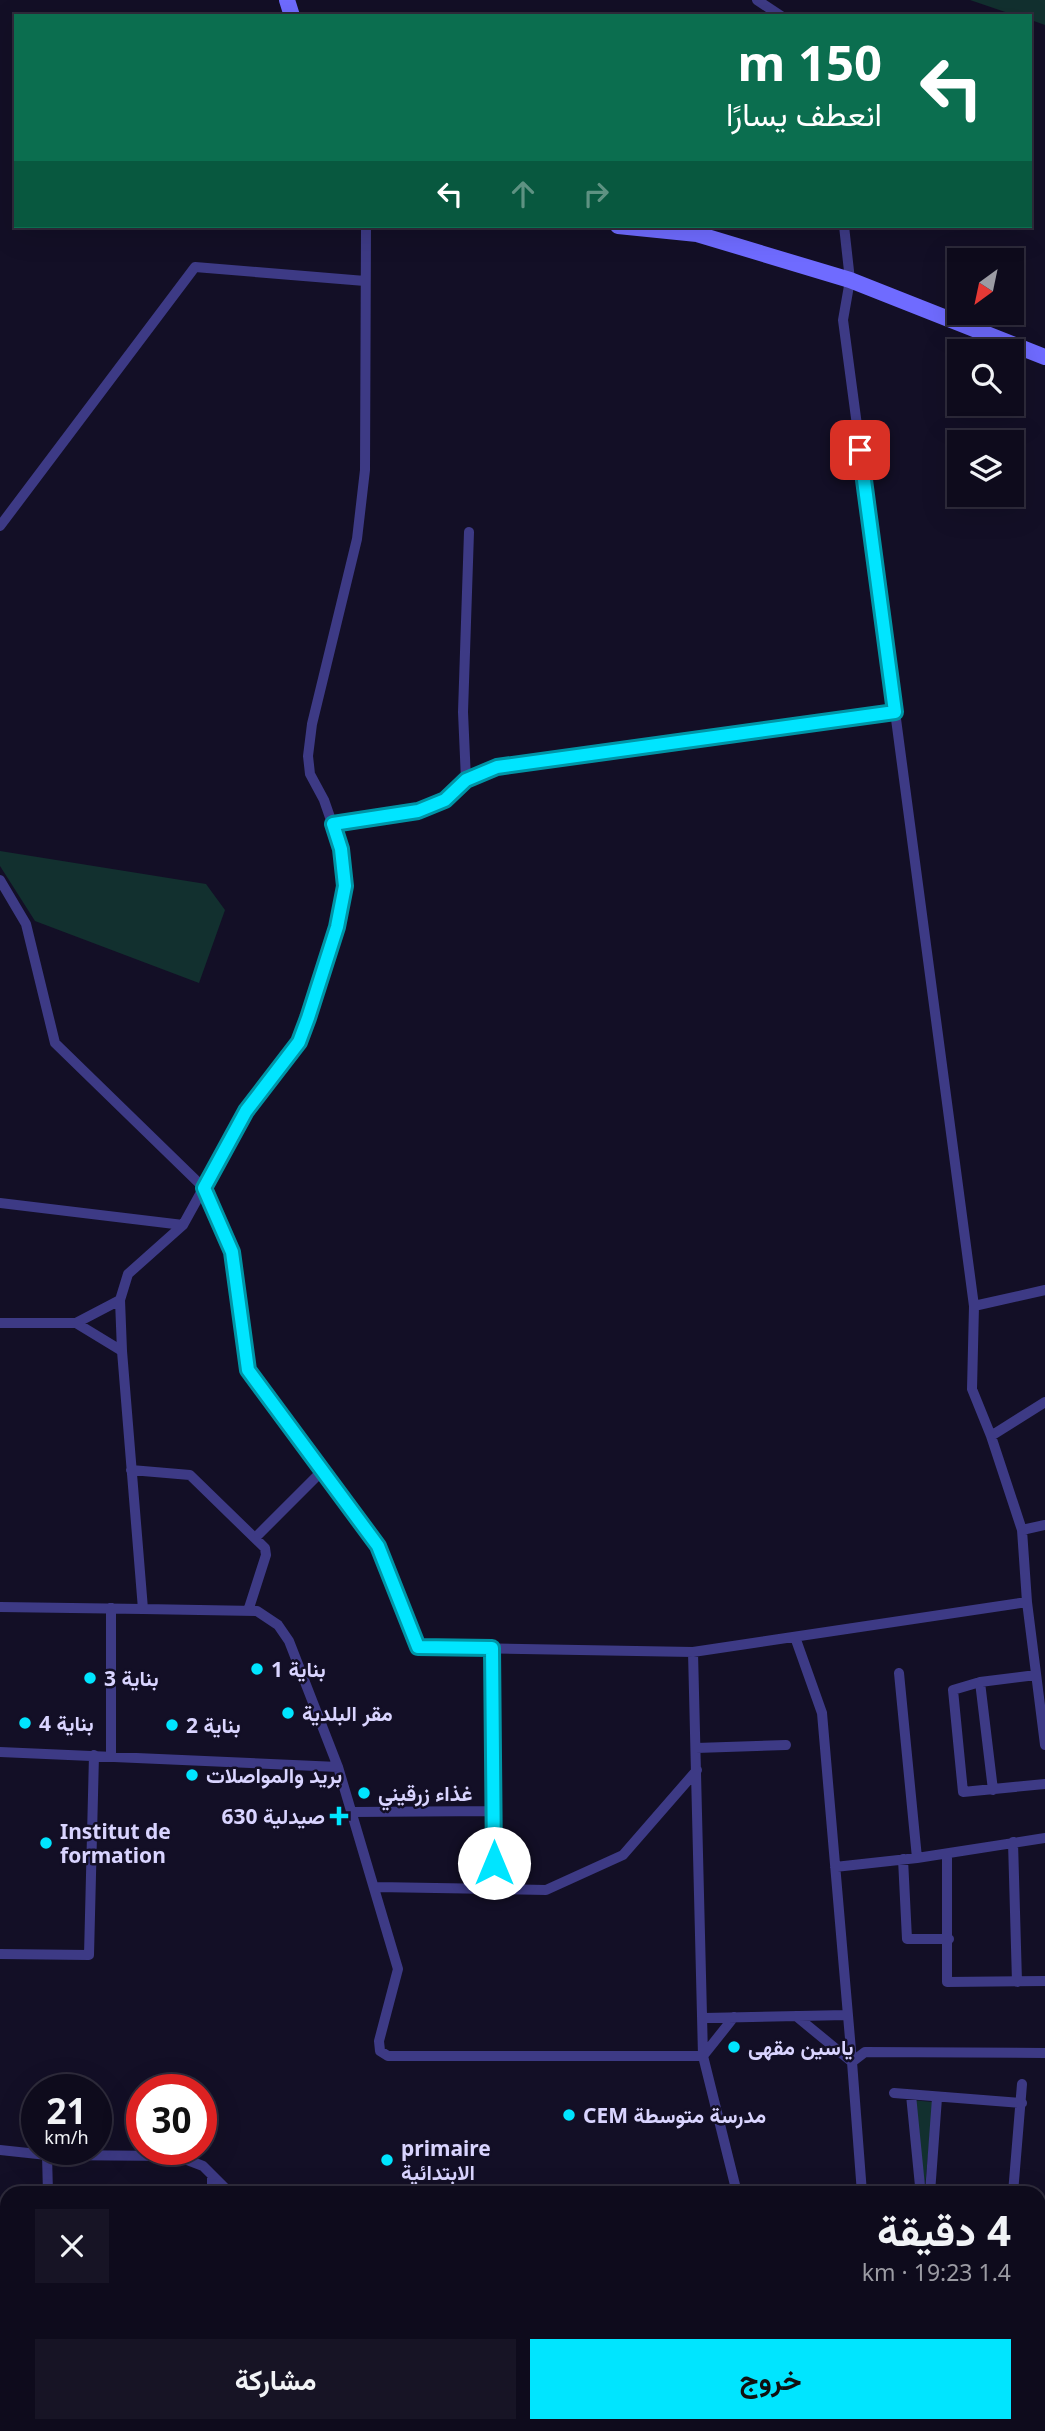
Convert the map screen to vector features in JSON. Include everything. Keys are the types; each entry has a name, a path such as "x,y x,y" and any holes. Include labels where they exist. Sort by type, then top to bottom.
{"street":[{"path":"757,0 777,14"},
{"path":"143,1609 120,1300 128,1274 183,1225 246,1111 299,1042 337,927 345,886 341,849 324,800 310,774 308,756 312,724 357,539 363,493 366,228"},
{"path":"638,228 697,234 850,280 1045,357"},
{"path":"845,228 850,280 843,320 974,1306 972,1389 991,1436 1022,1530 1027,1602 1045,1745"},
{"path":"0,526 195,267 365,281"},
{"path":"466,780 463,712 469,532"},
{"path":"333,824 418,811 445,800 466,780 497,767 895,712"},
{"path":"0,880 26,924 55,1044 204,1188 232,1252 248,1370 378,1546 418,1647 693,1652 1027,1602"},
{"path":"0,1203 183,1225"},
{"path":"974,1306 1045,1290"},
{"path":"0,1323 76,1324 120,1300"},
{"path":"76,1324 122,1352"},
{"path":"991,1436 1045,1402"},
{"path":"131,1470 190,1475 255,1538 266,1552 248,1611"},
{"path":"255,1538 322,1471"},
{"path":"1022,1530 1045,1525"},
{"path":"0,1607 248,1611 268,1617 289,1641 353,1812 398,1969 379,2041 380,2052 388,2056 703,2056"},
{"path":"111,1608 111,1756"},
{"path":"795,1637 822,1713 861,2186"},
{"path":"492,1648 494,1889"},
{"path":"693,1652 703,2056 735,2186"},
{"path":"899,1673 917,1858"},
{"path":"1036,1675 981,1682 954,1690 961,1787 967,1793 1045,1784"},
{"path":"981,1682 993,1790"},
{"path":"696,1748 786,1745"},
{"path":"0,1752 338,1767"},
{"path":"0,1954 89,1955 94,1755"},
{"path":"376,1887 545,1890 623,1855 697,1770"},
{"path":"353,1812 494,1811"},
{"path":"835,1867 947,1854 1045,1838"},
{"path":"1013,1842 1017,1982"},
{"path":"947,1854 947,1982 1045,1981"},
{"path":"903,1859 907,1939 949,1939"},
{"path":"704,2018 847,2015"},
{"path":"796,2016 852,2062"},
{"path":"703,2056 734,2017"},
{"path":"852,2062 865,2052 1045,2053"},
{"path":"1014,2186 1022,2084"},
{"path":"894,2093 1022,2103"},
{"path":"911,2095 920,2186"},
{"path":"931,2186 937,2098"},
{"path":"0,2150 21,2152"},
{"path":"112,2156 177,2157 203,2166 223,2186"},
{"path":"47,2165 48,2186"},
{"path":"212,2176 212,2186"}],"green space":[{"path":"970,0 1045,0 1045,25 1032,20 1032,14 1011,14"},
{"path":"0,851 206,884 225,910 199,983 35,921 0,866"},
{"path":"911,2100 933,2102 925,2186"}],"place":[{"name":"بناية 1","path":"257,1669"},
{"name":"بناية 3","path":"90,1678"},
{"name":"مقر البلدية","path":"288,1713"},
{"name":"بناية 4","path":"25,1723"},
{"name":"بناية 2","path":"172,1725"},
{"name":"بريد والمواصلات","path":"192,1775"},
{"name":"غذاء زرقيني","path":"364,1793"},
{"name":"صيدلية 630","path":"339,1816"},
{"name":"Institut de formation","path":"46,1843"},
{"name":"ياسين مقهى","path":"734,2047"},
{"name":"CEM مدرسة متوسطة","path":"569,2115"},
{"name":"primaire الابتدائية","path":"387,2160"}],"route":[{"path":"494,1863 492,1648 418,1647 378,1546 248,1370 232,1252 204,1188 246,1111 299,1042 308,1018 337,927 345,886 341,849 333,824 364,817 418,811 445,800 466,780 497,767 895,712 860,450"}]}
